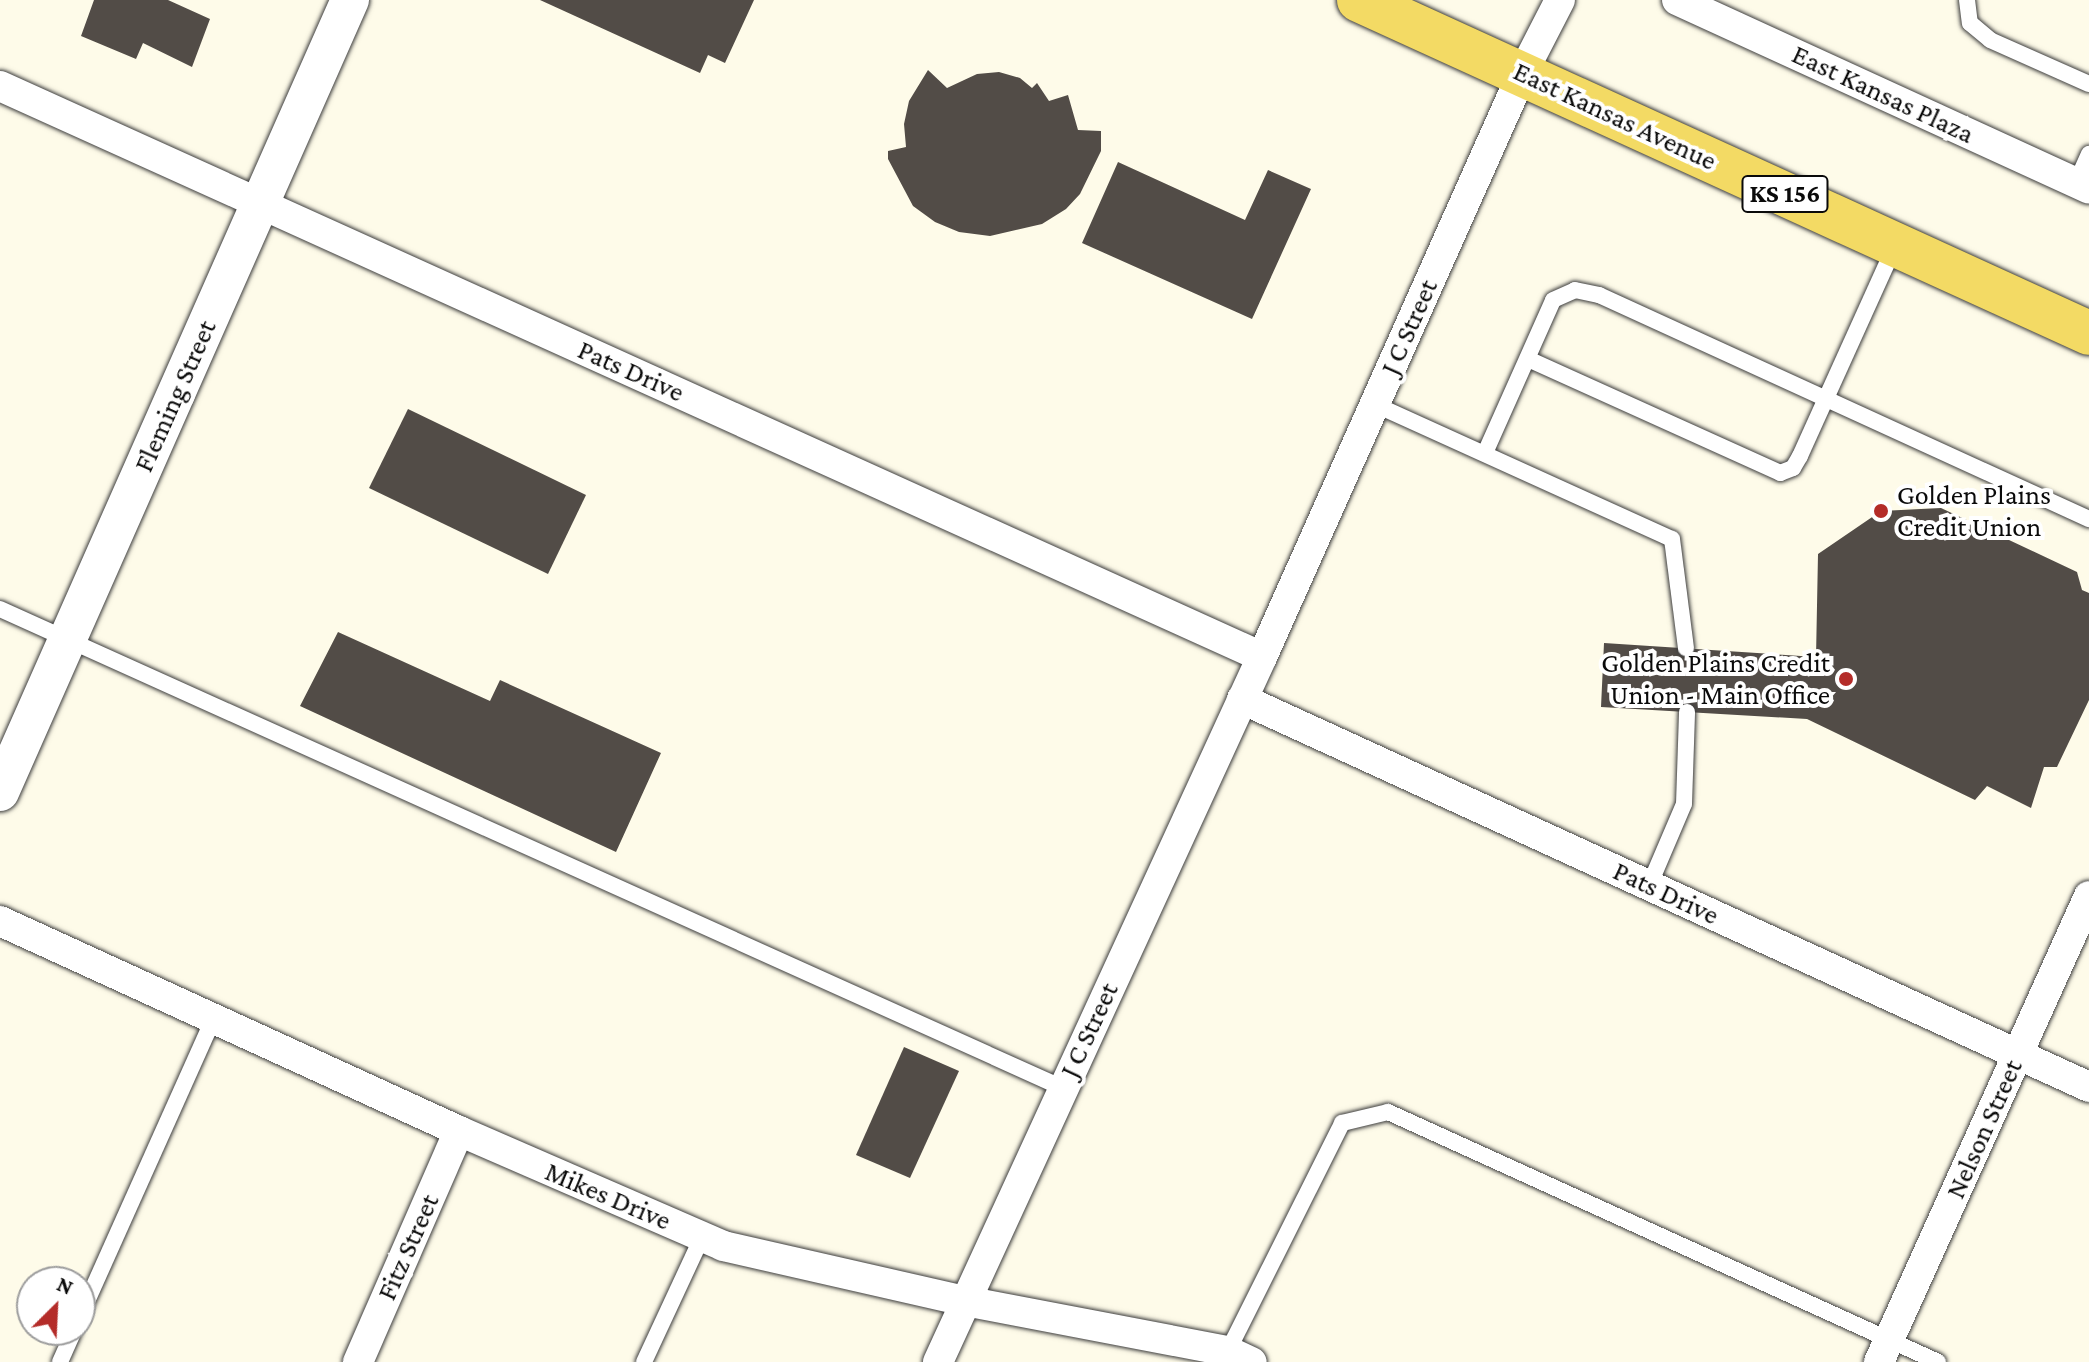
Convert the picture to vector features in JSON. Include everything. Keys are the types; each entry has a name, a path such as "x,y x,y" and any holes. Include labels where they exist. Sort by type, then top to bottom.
{"main road":[{"name":"East Kansas Avenue","path":"1359,0 2089,333"}],"street":[{"name":"Fleming Street","path":"0,792 350,0"},
{"name":"J C Street","path":"938,1362 1262,657 1522,74 1560,0"},
{"name":"East Kansas Plaza","path":"1677,0 2083,186"},
{"name":"Pats Drive","path":"0,86 1262,657"},
{"name":"Pats Drive","path":"1242,699 2089,1087"},
{"name":"Nelson Street","path":"1884,1351 2089,896"},
{"name":"Mikes Drive","path":"0,921 459,1131 723,1246 965,1301 1240,1357"},
{"name":"Fitz Street","path":"358,1362 459,1131"}],"lane":[{"path":"1967,0 1970,23 1990,40 2089,84"},
{"path":"2083,186 2089,154"},
{"path":"1528,359 1780,473 1793,468 1895,244"},
{"path":"1485,453 1553,300 1575,290 1599,295 2089,519"},
{"path":"1374,404 1672,539 1686,648"},
{"path":"0,609 1063,1088"},
{"path":"1649,886 1684,804 1687,712"},
{"path":"96,1281 213,1019"},
{"path":"1240,1357 1342,1123 1388,1112 1884,1351 1938,1362"},
{"path":"644,1362 702,1237"}],"building":[{"path":"94,0 168,0 210,19 192,67 143,43 136,59 81,36"},
{"path":"540,0 754,0 725,63 708,55 700,73"},
{"path":"928,70 947,88 977,74 999,72 1020,78 1032,88 1037,83 1049,101 1068,95 1078,130 1101,131 1101,151 1080,194 1066,209 1042,224 990,236 959,232 935,222 913,206 888,159 888,151 906,147 904,124 909,101"},
{"path":"1118,162 1245,220 1268,170 1311,189 1252,319 1082,243"},
{"path":"408,409 586,495 548,574 369,488"},
{"name":"Golden Plains Credit Union - Main Office","path":"1941,508 2077,572 2082,590 2089,593 2089,700 2057,767 2044,767 2031,808 1987,786 1975,800 1807,719 1601,707 1604,643 1816,657 1818,554 1881,511"},
{"path":"338,632 490,701 500,680 661,753 616,852 300,706"},
{"path":"904,1047 959,1071 910,1178 856,1155"}],"place":[{"name":"Golden Plains Credit Union","path":"1881,511"},
{"name":"Golden Plains Credit Union - Main Office","path":"1846,679"}]}
